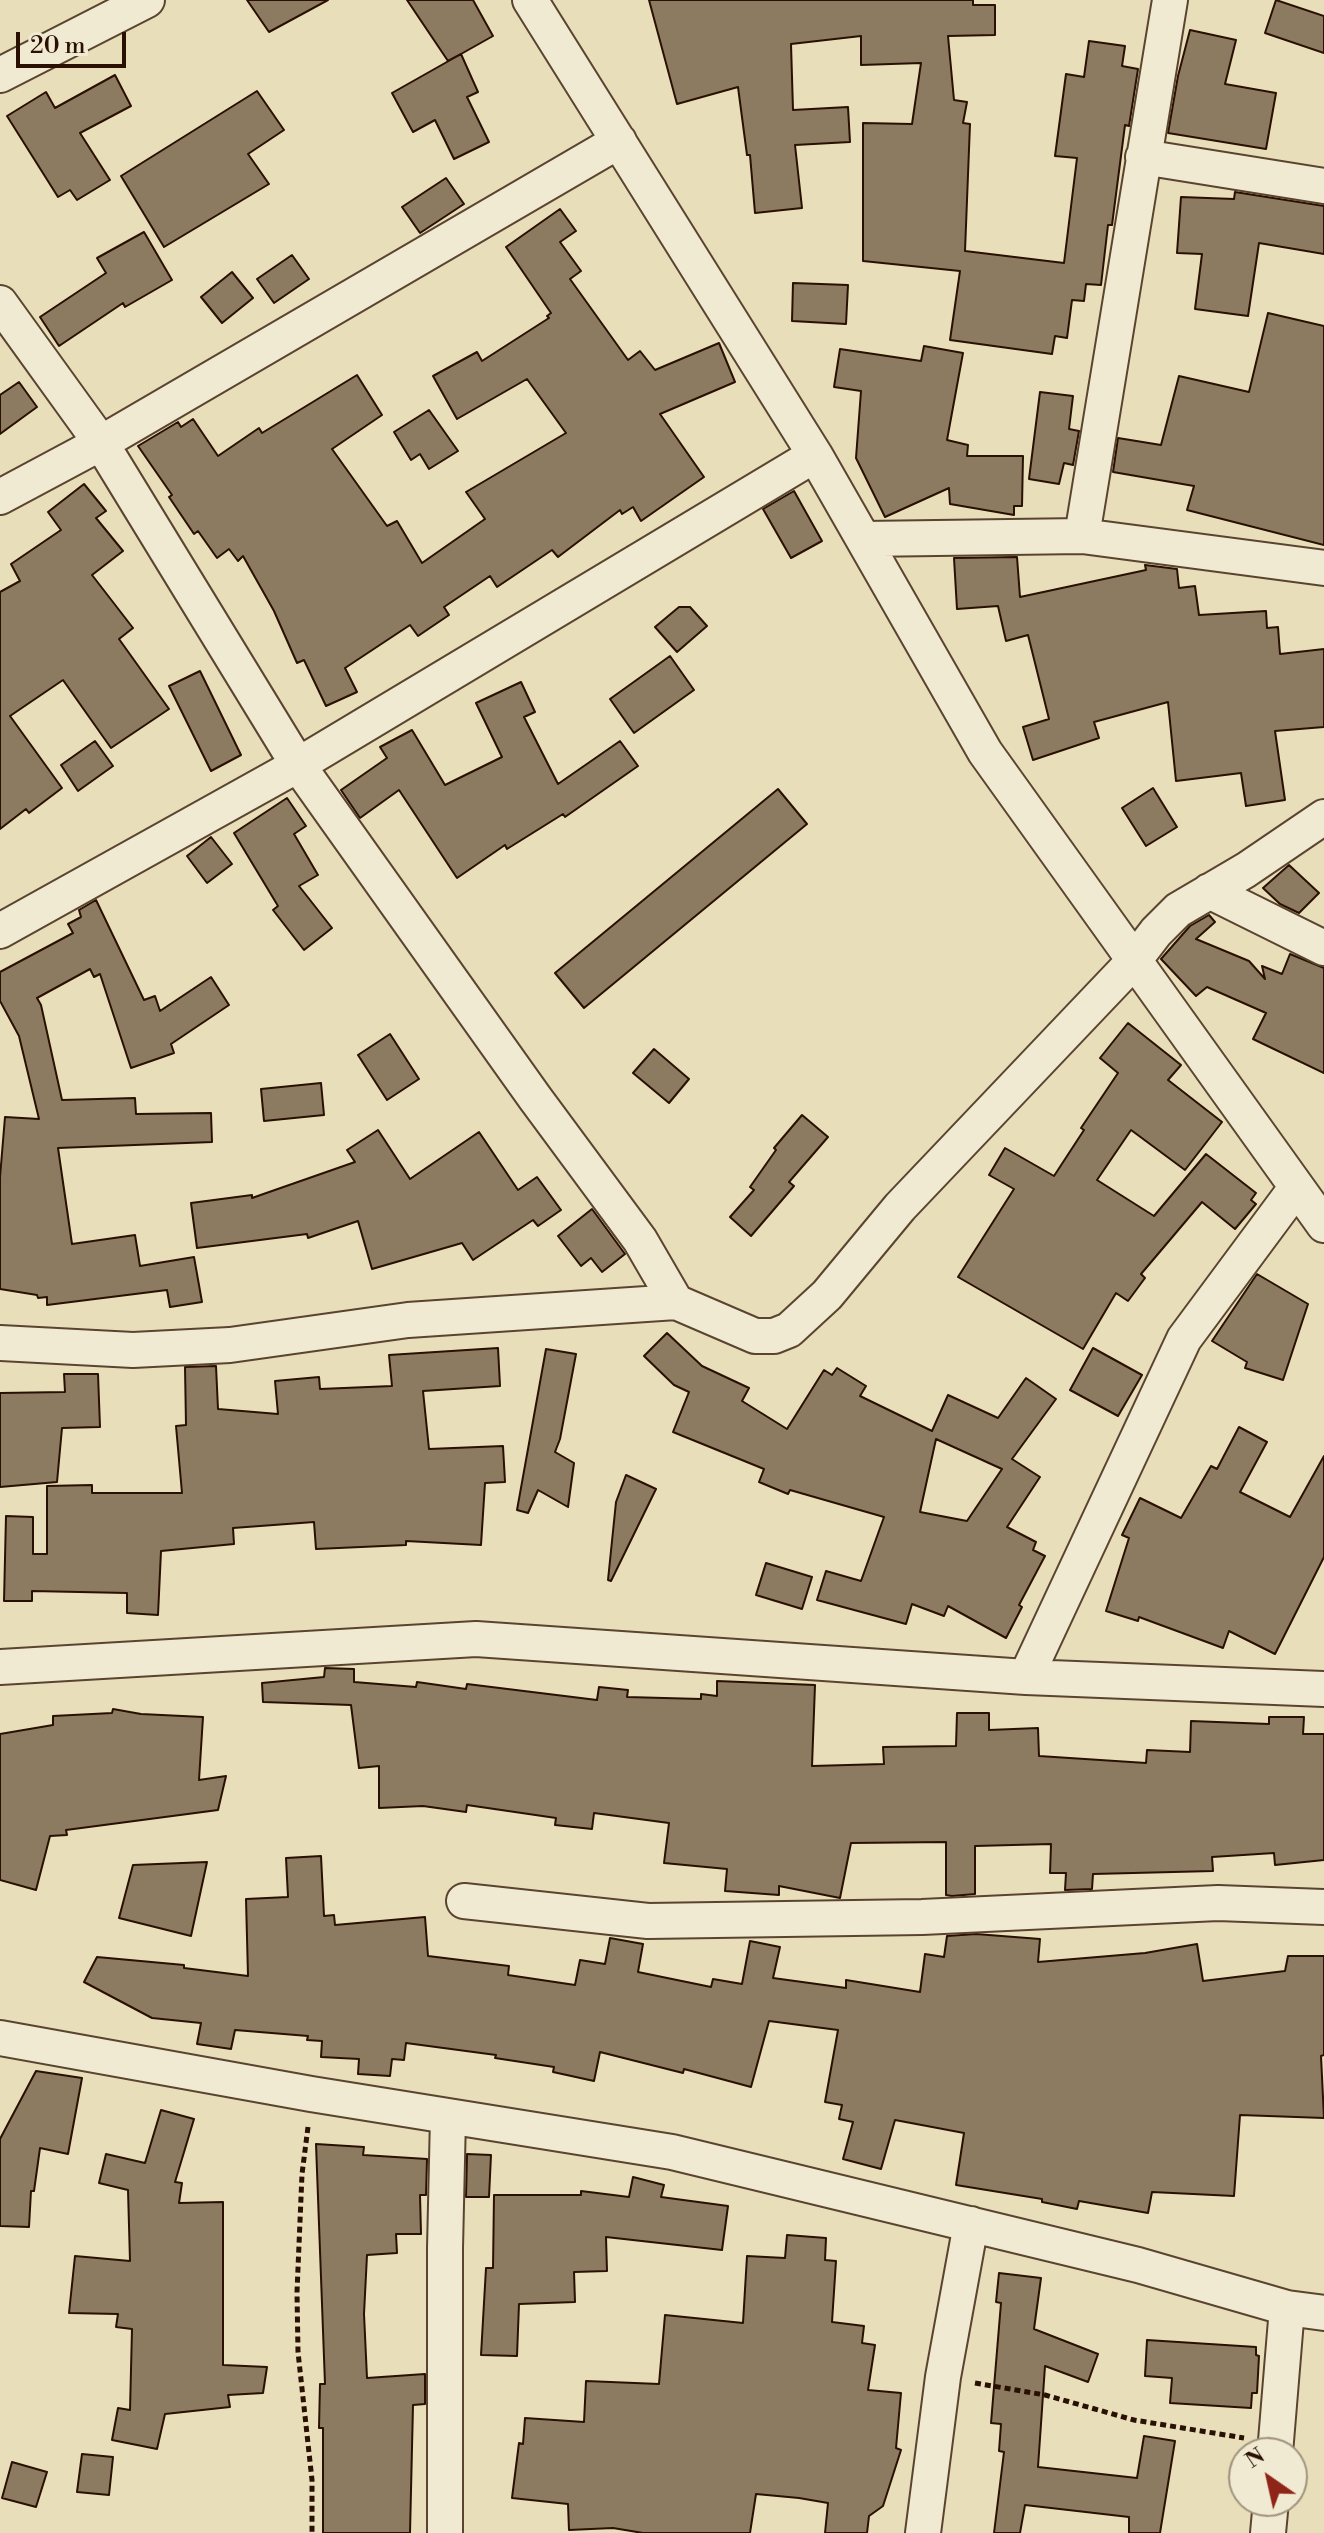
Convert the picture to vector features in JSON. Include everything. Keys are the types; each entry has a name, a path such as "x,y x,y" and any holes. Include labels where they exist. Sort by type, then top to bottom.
{"street":[{"path":"0,75 147,0"},
{"path":"530,0 815,455 985,752 1324,1225"},
{"path":"1082,536 1170,0"},
{"path":"0,497 101,443 619,141"},
{"path":"1143,157 1324,186"},
{"path":"0,303 101,443 298,765 543,1110 640,1240 676,1302"},
{"path":"0,931 298,765 815,455"},
{"path":"864,539 1082,536 1324,568"},
{"path":"0,1343 133,1350 230,1345 408,1320 676,1302 755,1336 774,1336 789,1330 827,1295 900,1207 1133,962 1166,921 1324,817"},
{"path":"1209,891 1324,948"},
{"path":"1026,1677 1184,1339 1296,1188"},
{"path":"0,1667 476,1639 1026,1677 1324,1689"},
{"path":"464,1901 648,1921 922,1917 1218,1903 1324,1907"},
{"path":"0,2038 311,2094 672,2152 1138,2265 1287,2308 1324,2313"},
{"path":"445,2533 448,2117"},
{"path":"923,2533 943,2377 971,2224"},
{"path":"1276,2437 1287,2308"}],"path":[{"path":"311,2094 302,2174 297,2307 298,2352 312,2480 312,2533"},
{"path":"943,2377 1045,2395 1134,2420 1228,2439"}],"building":[{"path":"247,0 328,0 269,32"},
{"path":"407,0 473,0 493,36 448,61"},
{"path":"649,0 973,0 973,5 995,5 995,35 948,36 954,100 967,102 963,123 970,124 965,251 1064,263 1077,158 1055,156 1066,74 1084,77 1089,41 1125,46 1122,66 1138,69 1129,126 1125,125 1101,285 1086,284 1084,301 1072,300 1067,338 1055,336 1052,354 950,340 960,271 863,261 863,123 912,124 921,63 861,65 861,36 791,44 793,110 848,107 850,142 795,145 802,208 755,213 750,155 747,155 738,87 677,104"},
{"path":"1276,0 1324,16 1324,53 1265,33"},
{"path":"1190,30 1236,40 1225,84 1276,93 1266,149 1168,133"},
{"path":"461,54 478,92 467,97 489,142 454,159 435,120 413,132 392,93"},
{"path":"115,75 131,106 80,133 110,180 77,200 70,190 58,197 7,116 46,92 55,108"},
{"path":"257,91 284,130 248,154 269,184 164,247 121,176"},
{"path":"446,178 464,204 420,233 402,207"},
{"path":"1235,192 1324,206 1324,254 1259,243 1248,316 1195,309 1202,254 1177,253 1181,197 1234,199"},
{"path":"560,209 576,231 560,242 581,271 570,279 628,360 640,351 655,370 719,343 735,382 660,414 704,477 641,521 633,507 622,514 620,510 558,557 552,550 497,587 490,576 444,607 449,615 418,636 410,625 345,668 357,692 326,706 304,660 297,663 274,611 243,556 238,561 229,549 217,558 198,531 194,534 138,446 178,422 181,427 193,419 218,456 259,428 262,433 357,375 382,415 332,449 387,526 397,521 422,563 485,519 466,492 566,433 527,379 457,419 433,376 477,352 482,361 549,318 547,316 551,313 506,247"},
{"path":"144,232 172,280 125,307 123,303 59,346 40,317 106,273 97,258"},
{"path":"292,255 309,279 274,303 257,279"},
{"path":"232,272 253,298 222,323 201,297"},
{"path":"793,283 848,285 846,324 792,321"},
{"path":"1268,313 1324,326 1324,545 1187,510 1194,486 1113,472 1118,438 1161,445 1179,376 1249,392"},
{"path":"924,346 963,353 947,440 968,445 967,456 1023,456 1022,506 1014,506 1014,515 950,504 949,488 885,517 856,458 861,391 834,387 840,349 921,361"},
{"path":"19,382 37,407 0,434 0,395"},
{"path":"1040,392 1073,396 1069,429 1079,431 1073,465 1064,463 1059,484 1029,479"},
{"path":"429,410 458,451 429,469 420,454 411,460 394,432"},
{"path":"84,484 106,511 96,518 123,551 92,575 133,628 119,639 169,709 111,748 63,680 10,716 62,788 29,813 26,809 0,829 0,592 20,581 11,564 61,530 48,512"},
{"path":"794,491 822,541 791,558 763,509"},
{"path":"1017,557 1020,597 1146,570 1145,565 1177,569 1179,588 1195,586 1199,615 1266,611 1267,628 1278,627 1280,654 1324,649 1324,727 1275,731 1285,800 1246,806 1241,773 1176,781 1168,702 1094,722 1099,738 1033,760 1023,727 1049,719 1028,635 1006,641 998,606 957,609 954,558"},
{"path":"679,607 690,607 707,626 677,652 655,627"},
{"path":"670,656 694,690 634,733 610,699"},
{"path":"200,671 241,755 211,771 169,686"},
{"path":"521,682 535,712 524,717 558,784 620,741 638,766 565,817 563,814 507,849 505,845 457,878 399,790 360,818 341,790 387,758 380,747 412,730 445,785 502,757 476,703"},
{"path":"95,741 113,766 78,791 61,765"},
{"path":"1153,788 1177,827 1146,846 1122,808"},
{"path":"778,789 807,824 584,1008 555,973"},
{"path":"287,798 306,826 294,834 318,875 299,886 332,928 304,950 273,910 278,906 234,833"},
{"path":"211,837 232,864 207,883 187,856"},
{"path":"1289,865 1319,893 1299,913 1280,904 1263,888"},
{"path":"96,900 144,1000 155,996 160,1011 211,977 229,1005 171,1044 174,1053 131,1068 100,974 94,977 90,969 37,998 62,1100 135,1098 136,1114 211,1113 212,1142 58,1148 72,1244 135,1235 140,1266 194,1257 202,1302 170,1307 167,1290 47,1305 47,1297 38,1298 37,1295 0,1289 0,1177 5,1117 39,1119 19,1036 0,1001 0,972 73,933 68,924 81,917 79,910"},
{"path":"1209,915 1215,922 1196,939 1249,961 1265,979 1262,966 1282,974 1290,954 1324,968 1324,1073 1253,1039 1266,1013 1207,987 1196,996 1161,959 1190,926"},
{"path":"1128,1023 1181,1065 1168,1080 1222,1122 1185,1170 1131,1130 1097,1180 1154,1216 1206,1154 1256,1193 1251,1200 1256,1204 1235,1229 1202,1202 1141,1274 1145,1278 1128,1301 1116,1293 1083,1349 958,1277 1014,1189 989,1175 1005,1148 1054,1176 1118,1073 1100,1058"},
{"path":"390,1034 419,1079 387,1100 358,1055"},
{"path":"654,1049 689,1079 669,1103 633,1073"},
{"path":"321,1083 324,1115 264,1121 261,1089"},
{"path":"802,1115 828,1137 789,1182 794,1186 751,1236 730,1217 754,1190 750,1187 776,1150 774,1148"},
{"path":"378,1130 410,1179 479,1132 518,1190 537,1177 561,1210 538,1226 533,1220 473,1260 462,1243 372,1269 358,1221 308,1238 307,1234 197,1248 191,1203 252,1195 252,1198 355,1162 347,1150"},
{"path":"592,1209 625,1254 602,1272 591,1258 581,1266 558,1236"},
{"path":"1257,1274 1308,1304 1283,1380 1245,1368 1247,1362 1212,1341"},
{"path":"667,1333 702,1366 749,1388 742,1401 787,1429 824,1370 832,1375 837,1368 866,1386 860,1396 932,1431 948,1395 998,1418 1026,1378 1056,1399 1012,1459 1040,1477 1007,1527 1036,1542 1033,1550 1045,1556 1019,1605 1022,1607 1006,1638 948,1606 944,1616 912,1604 906,1624 817,1600 826,1571 861,1581 884,1517 790,1490 788,1494 759,1482 764,1469 673,1432 689,1392 674,1385 644,1356","holes":["936,1439 1002,1469 967,1521 920,1512"]},
{"path":"498,1348 500,1386 423,1391 429,1449 503,1446 505,1482 485,1483 481,1545 406,1541 406,1545 316,1549 314,1522 233,1528 234,1544 161,1551 158,1615 127,1613 127,1593 32,1591 32,1601 4,1601 6,1516 33,1517 33,1554 47,1554 47,1486 92,1485 92,1493 182,1493 176,1426 186,1425 185,1367 216,1366 218,1409 278,1414 275,1381 319,1377 320,1389 392,1386 389,1355"},
{"path":"1093,1348 1142,1375 1118,1416 1070,1390"},
{"path":"546,1349 576,1354 555,1452 574,1463 568,1507 538,1490 528,1513 517,1510"},
{"path":"64,1374 98,1374 100,1427 62,1428 57,1482 0,1487 0,1393 65,1392"},
{"path":"1239,1427 1267,1442 1240,1492 1290,1517 1324,1456 1324,1557 1275,1654 1229,1631 1223,1648 1139,1617 1138,1621 1106,1611 1129,1538 1122,1535 1140,1498 1181,1518 1211,1466 1217,1469"},
{"path":"626,1475 656,1489 611,1581 608,1580 616,1502"},
{"path":"766,1563 812,1577 802,1609 756,1595"},
{"path":"325,1668 354,1669 354,1682 416,1687 417,1682 466,1689 467,1684 597,1700 599,1687 628,1690 627,1697 701,1699 701,1694 717,1696 717,1681 815,1685 812,1766 884,1764 883,1747 956,1746 957,1713 989,1713 989,1730 1038,1728 1039,1756 1146,1763 1147,1750 1190,1752 1191,1721 1269,1724 1269,1717 1304,1717 1303,1734 1324,1734 1324,1860 1275,1865 1274,1853 1212,1857 1213,1871 1093,1874 1092,1889 1065,1890 1066,1873 1050,1873 1051,1844 975,1846 975,1894 952,1896 946,1895 946,1842 851,1843 840,1898 779,1886 779,1895 725,1891 727,1869 664,1863 669,1823 594,1813 592,1829 555,1825 556,1818 467,1805 466,1812 423,1806 379,1808 379,1766 359,1768 351,1705 263,1702 262,1683 324,1677"},
{"path":"113,1709 141,1714 203,1717 199,1780 226,1776 218,1810 66,1830 67,1835 50,1836 36,1890 0,1880 0,1734 53,1725 53,1716 112,1713"},
{"path":"321,1856 324,1916 334,1915 335,1925 425,1917 428,1956 509,1966 508,1975 575,1985 580,1960 605,1964 610,1938 643,1944 638,1972 711,1987 713,1979 742,1984 750,1941 780,1947 773,1978 846,1988 846,1980 920,1992 925,1954 944,1957 947,1936 976,1934 1040,1939 1038,1962 1145,1953 1197,1944 1203,1981 1285,1971 1288,1956 1324,1956 1324,2055 1321,2056 1324,2118 1240,2115 1234,2196 1152,2192 1148,2213 1079,2201 1077,2209 1042,2202 1042,2199 956,2185 964,2133 895,2120 881,2169 843,2159 853,2122 839,2119 842,2105 825,2102 838,2030 769,2021 751,2087 684,2069 683,2073 600,2052 594,2081 553,2072 554,2067 495,2058 496,2055 406,2043 404,2060 392,2059 390,2076 358,2074 359,2059 321,2057 322,2041 307,2040 308,2036 235,2030 231,2049 197,2044 201,2023 152,2018 84,1982 97,1957 184,1965 184,1968 248,1976 246,1899 288,1897 286,1858"},
{"path":"207,1862 191,1936 119,1918 133,1865"},
{"path":"36,2071 82,2078 68,2154 40,2148 34,2191 31,2191 29,2227 0,2226 0,2139"},
{"path":"161,2110 194,2119 175,2182 182,2183 179,2203 223,2202 223,2365 267,2367 263,2393 228,2395 230,2407 165,2414 157,2449 112,2440 118,2408 130,2410 132,2329 116,2327 118,2314 69,2313 75,2256 130,2261 128,2190 99,2183 106,2154 145,2163"},
{"path":"316,2144 364,2147 363,2155 427,2159 426,2195 420,2195 421,2234 396,2234 397,2253 367,2255 364,2314 367,2378 425,2374 425,2404 413,2405 410,2533 323,2533 323,2428 319,2428 320,2384 325,2384"},
{"path":"467,2154 491,2155 489,2197 466,2197"},
{"path":"633,2177 664,2185 661,2197 728,2206 722,2250 606,2237 607,2271 574,2272 575,2302 519,2304 517,2356 481,2355 486,2268 493,2268 494,2195 581,2195 581,2191 629,2197"},
{"path":"787,2235 826,2238 825,2260 836,2261 832,2322 864,2326 862,2343 875,2345 868,2390 901,2393 896,2448 901,2450 883,2506 869,2516 867,2533 825,2533 828,2503 799,2498 756,2494 750,2533 643,2533 613,2528 569,2530 568,2504 512,2498 525,2418 584,2422 586,2381 659,2384 665,2315 743,2323 747,2256 785,2258"},
{"path":"999,2273 1041,2278 1034,2329 1098,2354 1088,2382 1045,2366 1038,2467 1137,2478 1144,2436 1175,2441 1160,2533 1129,2533 1129,2517 1025,2505 1020,2533 994,2533 1004,2452 999,2451 1001,2424 991,2423 1001,2303 996,2302"},
{"path":"1147,2340 1256,2347 1256,2355 1259,2356 1257,2393 1252,2393 1251,2408 1170,2403 1172,2378 1145,2376"},
{"path":"82,2454 113,2457 109,2495 77,2492"},
{"path":"12,2462 47,2472 36,2507 2,2498"}]}
